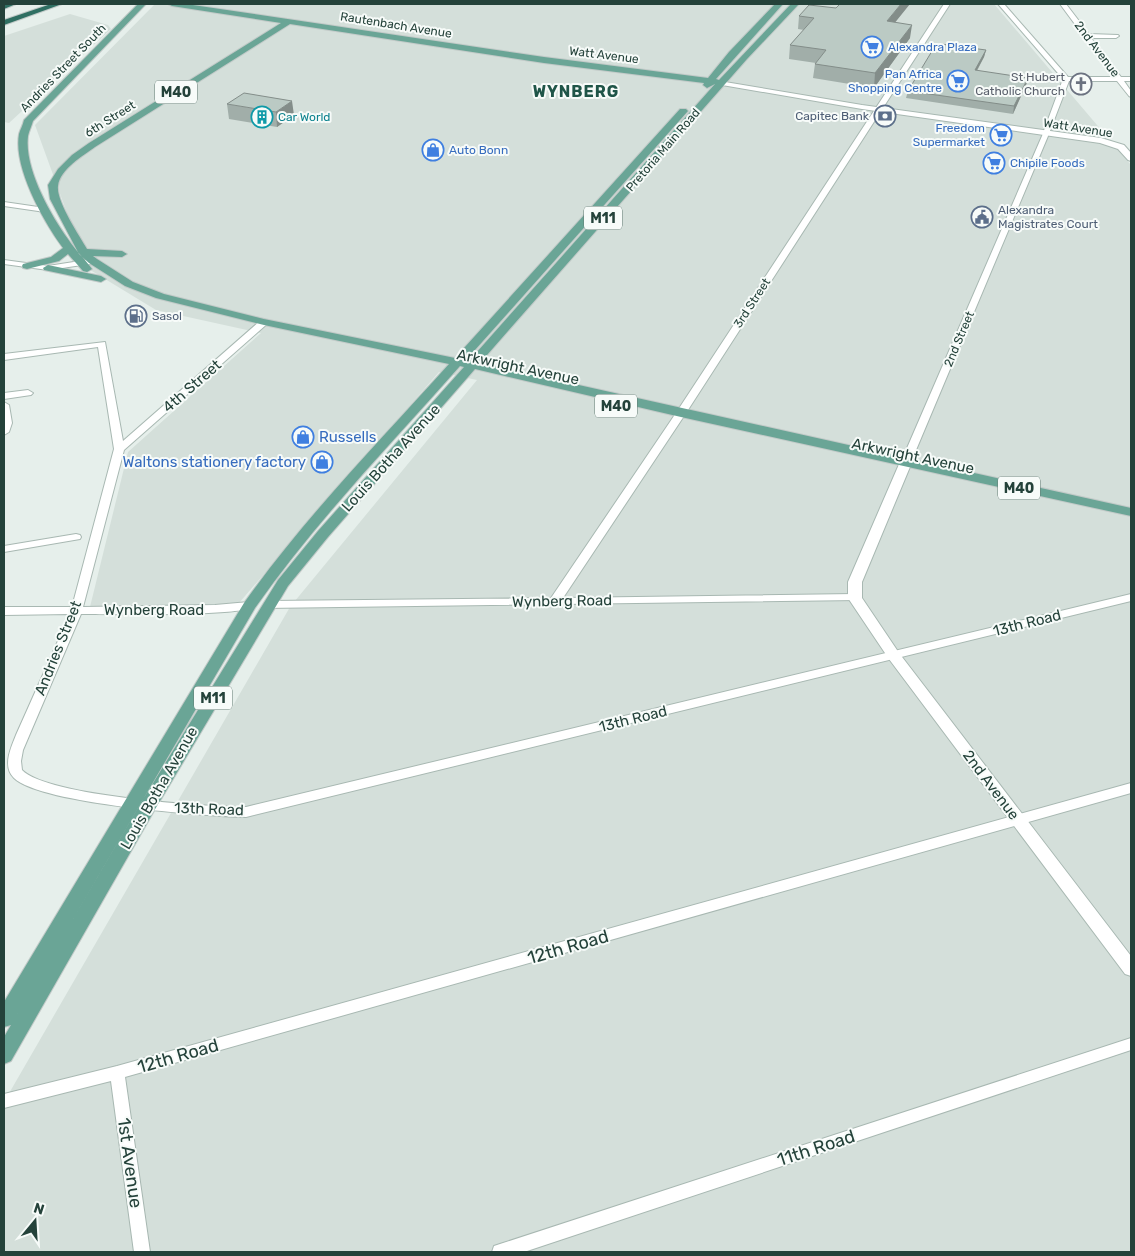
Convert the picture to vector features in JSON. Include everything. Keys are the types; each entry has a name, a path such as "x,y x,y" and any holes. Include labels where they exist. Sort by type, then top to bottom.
{"highway":[{"path":"4,7 12,4"},
{"path":"4,23 58,4"},
{"path":"4,15 22,7"}],"main road":[{"path":"140,7 152,4"},
{"name":"Rautenbach Avenue","path":"172,4 558,62"},
{"name":"Pretoria Main Road","path":"462,367 483,354 714,84 732,54 779,4"},
{"name":"Pretoria Main Road","path":"462,367 467,350 714,84 795,4"},
{"name":"Andries Street South","path":"87,262 68,248 45,210 32,183 24,137 25,126 55,92 140,7"},
{"name":"6th Street","path":"87,262 55,199 54,184 60,171 92,145 288,22"},
{"name":"Watt Avenue","path":"558,62 570,66 714,84"},
{"path":"27,266 56,259 68,248"},
{"path":"83,252 126,253 116,267 114,276"},
{"name":"Arkwright Avenue","path":"87,262 160,296 261,325 437,358 462,367 493,370 679,417"},
{"name":"Arkwright Avenue","path":"87,262 102,279 126,293 152,303 462,367 1131,520"},
{"path":"48,268 102,279"},
{"path":"437,358 467,350"},
{"path":"483,354 493,370"},
{"name":"Louis Botha Avenue","path":"4,1018 283,583 462,367"},
{"name":"Louis Botha Avenue","path":"4,1055 249,606 291,548 462,367"},
{"name":"Arkwright Avenue","path":"904,467 1131,512"}],"street":[{"name":"3rd Street","path":"555,601 679,417 947,4"},
{"path":"1001,4 1066,79 1131,79"},
{"name":"2nd Avenue","path":"1063,4 1131,95"},
{"path":"1088,36 1116,36"},
{"name":"2nd Street","path":"855,598 855,582 1045,134 1066,79"},
{"name":"Watt Avenue","path":"714,84 779,96 789,95 1109,142 1121,147 1131,158"},
{"path":"17,206 38,196"},
{"path":"4,204 45,210"},
{"path":"4,262 48,268 87,262"},
{"name":"4th Street","path":"119,449 261,325"},
{"name":"Andries Street","path":"4,358 102,344 119,449 77,610 22,735 15,754 16,771 26,780 46,787 140,804"},
{"path":"4,396 28,393"},
{"path":"4,406 7,423 4,432"},
{"path":"4,550 76,537"},
{"name":"2nd Avenue","path":"855,598 894,656 1131,969"},
{"name":"Wynberg Road","path":"269,605 855,598"},
{"name":"13th Road","path":"140,804 225,813 246,812 1131,598"},
{"name":"Wynberg Road","path":"4,611 215,609 249,606"},
{"name":"Wynberg Road","path":"215,609 235,615 238,618 238,626"},
{"name":"12th Road","path":"4,1101 117,1073 1131,788"},
{"name":"11th Road","path":"500,1252 1131,1044"},
{"name":"1st Avenue","path":"117,1073 142,1252"}],"shaded area":[{"path":"155,4 994,4 1131,165 1131,1252 4,1252 4,1102 290,607 477,380 439,372 239,603 89,611 128,452 261,333 156,310 87,268 35,125"},
{"path":"70,14 108,25 111,29 9,123 4,122 4,36"}],"building":[{"name":"Alexandra Plaza","path":"840,4 901,4 887,21 912,25 875,73 815,64 826,50 790,45 814,18 799,16 809,5 836,8"},
{"name":"Pan Africa Shopping Centre","path":"941,44 986,50 975,70 1028,78 1014,106 908,91 935,46 940,46"},
{"path":"244,93 292,101 276,112 227,104"}],"place":[{"name":"Alexandra Plaza","path":"872,47"},
{"name":"Pan Africa Shopping Centre","path":"958,81"},
{"name":"St Hubert Catholic Church","path":"1081,84"},
{"name":"Capitec Bank","path":"885,116"},
{"name":"Car World","path":"262,117"},
{"name":"Freedom Supermarket","path":"1001,135"},
{"name":"Auto Bonn","path":"433,150"},
{"name":"Chipile Foods","path":"994,163"},
{"name":"Alexandra Magistrates Court","path":"982,217"},
{"name":"Sasol","path":"136,316"},
{"name":"Russells","path":"303,437"},
{"name":"Waltons stationery factory","path":"322,462"}],"district":[{"name":"WYNBERG","path":"576,91"}]}
